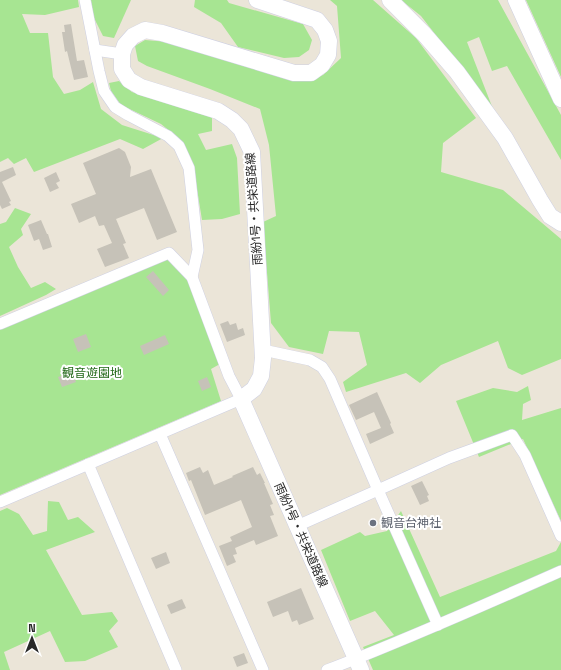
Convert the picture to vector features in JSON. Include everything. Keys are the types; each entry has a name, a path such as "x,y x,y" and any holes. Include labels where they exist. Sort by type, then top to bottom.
{"street":[{"path":"85,0 104,91 115,107 168,136 179,146 189,168 198,250 192,277"},
{"path":"95,50 122,54 125,45 133,36 145,30 162,33 294,73 311,72 322,65 328,55 329,41 325,30 317,20 258,0"},
{"path":"390,0 424,34 457,72 505,138 550,216 561,223"},
{"path":"516,0 561,99"},
{"name":"雨紛1号・共栄道路線","path":"122,54 122,69 129,80 141,87 218,111 232,120 241,130 252,152 263,358 262,376 254,389 241,399 358,664"},
{"path":"0,324 169,253 192,277 229,376 241,399 0,502"},
{"path":"263,350 310,360 322,367 330,379 438,625"},
{"path":"160,434 264,670"},
{"path":"297,526 450,458 512,435 524,455 561,536"},
{"path":"88,464 176,670"},
{"path":"327,670 358,664 438,625 561,571"}],"green space":[{"path":"0,0 78,0 79,7 45,15 22,14 30,33 48,33 53,77 64,94 80,90 93,82 101,109 122,125 163,138 143,149 120,139 34,172 26,158 14,164 8,158 0,162"},
{"path":"91,0 131,0 114,38 103,36 93,16"},
{"path":"195,0 227,0 229,3 303,24 312,40 309,50 299,57 284,58 238,47 221,23 194,7"},
{"path":"330,0 373,0 416,38 476,118 443,143 441,172 503,190 561,239 561,359 522,375 508,368 498,341 441,365 420,383 406,373 346,392 343,382 367,365 359,332 329,331 323,354 289,347 271,323 263,222 276,216 269,145 260,109 147,66 138,61 135,46 145,40 169,42 304,81 323,75 341,58 337,6"},
{"path":"401,0 498,0 561,115 561,160 507,66 492,71 479,37 467,42 493,109 421,16"},
{"path":"526,0 561,0 561,77"},
{"path":"119,81 132,92 212,116 212,131 198,134 206,150 232,144 237,158 240,214 222,219 202,220 194,171 177,137 161,124 121,105 111,91 109,83"},
{"path":"15,208 31,214 21,229 23,235 9,247 18,267 31,288 45,282 56,289 0,316 0,224 6,222"},
{"name":"観音遊園地","path":"168,258 189,280 220,364 211,369 221,401 0,495 0,329"},
{"path":"528,386 531,400 523,404 522,420 561,408 561,521 523,439 479,457 456,401 493,388 517,392"},
{"path":"48,501 59,502 68,520 78,517 95,532 46,550 82,615 112,612 118,621 109,631 118,647 85,661 65,662 50,631 4,652 10,670 0,670 0,511 7,508 19,514 33,535 47,531"},
{"path":"401,511 440,597 556,551 561,542 561,670 373,670 363,647 394,635 375,611 350,621 321,550 360,532 365,536 387,531"}],"building":[{"path":"71,24 77,61 84,60 88,77 74,80 67,51 65,52 62,32 65,32 64,25"},
{"path":"119,148 125,152 131,167 130,177 151,169 177,232 157,240 144,208 116,219 126,243 123,244 129,258 105,267 97,249 112,243 104,225 99,226 95,216 79,223 71,204 96,194 83,163"},
{"path":"13,167 16,175 2,182 11,201 9,202 11,205 2,209 0,205 0,172"},
{"path":"56,172 60,181 56,183 59,188 50,192 44,178"},
{"path":"41,220 48,234 52,247 43,250 39,239 34,241 28,225"},
{"path":"153,271 169,290 163,296 146,277"},
{"path":"228,321 230,325 236,323 238,330 243,328 245,335 227,342 220,324"},
{"path":"86,334 91,347 78,352 73,339"},
{"path":"165,335 169,344 144,355 140,346"},
{"path":"72,372 76,382 62,387 58,377"},
{"path":"207,377 211,387 202,391 198,381"},
{"path":"377,392 394,433 370,444 366,434 381,428 374,412 356,420 349,405"},
{"path":"200,467 203,473 208,470 214,485 253,467 257,475 260,473 273,504 270,505 274,515 270,516 278,536 256,545 254,540 235,548 237,554 233,555 236,562 227,566 219,546 232,541 230,537 252,527 241,500 205,515 191,480 189,481 186,473"},
{"path":"422,481 429,495 427,496 429,501 420,505 411,486"},
{"path":"166,552 170,563 156,569 151,558"},
{"path":"301,588 314,619 299,625 297,620 292,622 288,611 273,617 267,602"},
{"path":"182,599 186,608 171,614 167,605"},
{"path":"244,653 248,663 237,667 233,657"}],"place":[{"name":"観音台神社","path":"373,523"}]}
